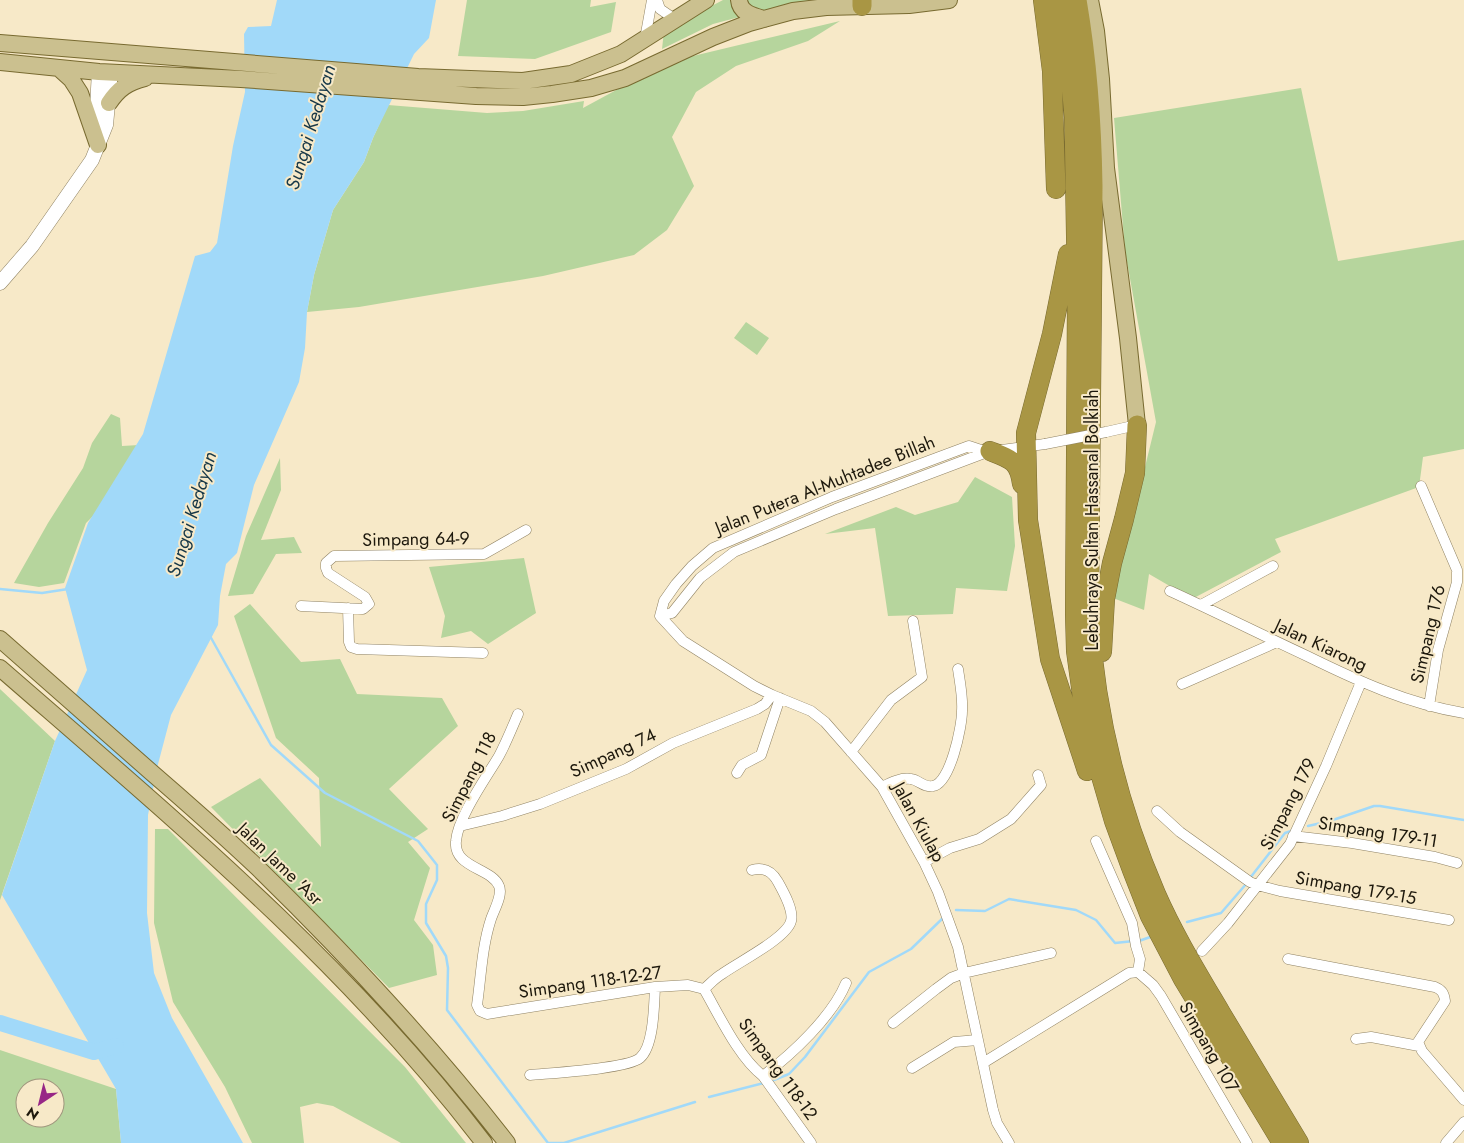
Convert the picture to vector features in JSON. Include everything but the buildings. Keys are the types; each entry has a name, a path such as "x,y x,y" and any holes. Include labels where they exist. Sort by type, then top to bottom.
{"highway":[{"path":"1043,0 1050,48 1056,189"},
{"name":"Lebuhraya Sultan Hassanal Bolkiah","path":"1059,0 1068,50 1074,117 1085,185 1076,210 1077,314 1074,570 1076,652 1089,735 1114,821 1150,916 1183,979 1282,1143"},
{"name":"Lebuhraya Sultan Hassanal Bolkiah","path":"1077,0 1085,47 1092,117 1085,185 1089,616 1092,656 1100,710 1115,774 1141,858 1156,895 1197,973 1299,1143"},
{"path":"1028,520 1026,433 1052,334 1076,210"},
{"path":"1115,774 1104,685 1102,645 1105,599 1112,563 1135,473 1137,425"},
{"path":"988,452 1008,459 1018,466 1020,471 1044,631 1058,685 1106,822 1114,841 1132,870"}],"main road":[{"path":"0,62 60,69 241,79 417,85 523,81 571,74 621,54 706,0"},
{"path":"739,0 739,4 745,12 764,19"},
{"path":"0,44 237,62 499,97 552,94 591,88 625,78 713,37 793,11 866,3 909,5 949,0"},
{"path":"1090,0 1096,31 1101,79 1106,168 1129,346 1137,425"},
{"path":"645,39 650,45 662,52 684,51"},
{"path":"98,146 96,123 105,72 106,53"},
{"path":"60,69 71,79 80,93 98,146"},
{"path":"0,283 16,266 43,230 84,171 98,146 106,124 109,103 105,72"},
{"path":"109,103 117,91 127,83 157,75"},
{"name":"Jalan Jame 'Asr","path":"0,640 257,867 369,981 427,1046 507,1143"},
{"path":"0,668 195,839 295,933 415,1058 484,1143"}],"street":[{"path":"645,39 652,0"},
{"path":"657,0 660,9 676,20"},
{"name":"Jalan Putera Al-Muhtadee Billah","path":"988,452 969,446 832,497 713,548 692,566 676,584 664,601 660,616 672,613 700,578 734,552 813,518 988,452 1045,444 1137,425"},
{"name":"Simpang 176","path":"1421,486 1457,570 1457,582 1438,650 1429,706"},
{"name":"Simpang 64-9","path":"348,608 366,608 369,604 368,601 328,573 326,568 329,559 334,556 484,554 526,530"},
{"path":"1200,605 1273,566"},
{"name":"Jalan Kiarong","path":"1170,591 1361,682 1409,701 1464,714"},
{"path":"301,606 348,608 348,642 350,647 357,649 483,653"},
{"name":"Jalan Kiulap","path":"660,616 683,641 754,686 811,711 825,722 882,787 924,862 950,921 964,973 993,1110 997,1122 1009,1143"},
{"path":"851,752 891,700 922,677 913,621"},
{"path":"1182,684 1276,642"},
{"path":"882,787 893,781 911,778 926,786 934,786 940,783 946,774 960,730 962,710 958,669"},
{"name":"Simpang 179","path":"1202,950 1215,939 1276,862 1293,836 1326,766 1361,682"},
{"path":"737,773 742,765 762,755 776,697"},
{"name":"Simpang 74","path":"460,826 540,804 626,769 673,743 757,708 776,697"},
{"name":"Simpang 118","path":"480,1011 477,1005 487,931 500,894 500,886 496,881 468,864 458,854 455,843 460,826 500,754 518,714"},
{"path":"924,862 950,848 979,839 1010,818 1041,785 1038,775"},
{"path":"1157,811 1180,832 1257,885"},
{"name":"Simpang 179-11","path":"1293,836 1352,843 1435,857 1457,864"},
{"path":"983,1063 1129,973 1138,972 1140,959 1132,923 1096,841"},
{"path":"704,989 719,975 779,937 788,928 792,919 791,910 774,875 760,868 752,870"},
{"name":"Simpang 179-15","path":"1257,885 1280,891 1449,920"},
{"path":"893,1023 951,978 964,973 1051,953"},
{"path":"1288,959 1435,987 1441,990 1444,995 1444,1001 1418,1042 1419,1046 1464,1100"},
{"name":"Simpang 107","path":"1138,972 1153,985 1166,1005 1247,1143"},
{"path":"763,1076 785,1059 814,1030 842,993 846,983"},
{"name":"Simpang 118-12-27","path":"480,1011 487,1014 655,987 688,985 704,989"},
{"path":"530,1075 592,1069 630,1062 640,1058 648,1045 653,1020 655,987"},
{"name":"Simpang 118-12","path":"704,989 744,1056 756,1071 763,1076 811,1143"},
{"path":"1356,1039 1371,1037 1419,1046"},
{"path":"912,1068 954,1042 978,1040"},
{"path":"1446,1143 1464,1122"}],"green space":[{"path":"467,0 591,0 590,7 616,2 611,32 535,59 458,56"},
{"path":"723,0 819,0 792,3 713,24 662,49 664,31"},
{"path":"840,21 808,41 736,66 696,92 672,137 694,186 667,230 634,255 543,276 359,307 307,312 314,275 333,210 364,162 388,105 487,113 523,111 584,101 583,108 668,62"},
{"path":"1301,88 1338,261 1464,240 1464,449 1423,457 1419,487 1275,539 1281,552 1192,599 1149,574 1144,610 1113,598 1156,422 1125,251 1114,118"},
{"path":"746,322 769,338 757,355 734,338"},
{"path":"111,414 120,418 122,446 139,445 111,498 86,523 64,583 39,587 14,583 48,523 83,468 92,443"},
{"path":"280,458 281,490 261,540 294,537 302,553 276,554 253,594 228,596 246,536"},
{"path":"975,477 1012,497 1015,546 1007,591 956,588 953,614 888,616 875,528 825,534 896,507 915,515 958,502"},
{"path":"524,558 536,613 488,644 471,631 441,638 445,616 429,567"},
{"path":"250,604 301,662 340,659 357,694 442,698 458,726 389,789 428,829 408,842 430,868 414,920 433,945 437,975 389,988 211,807 260,778 321,847 319,778 276,738 234,616"},
{"path":"0,689 55,741 0,900"},
{"path":"155,829 168,829 405,1067 466,1143 401,1143 333,1106 317,1103 300,1107 304,1143 252,1143 225,1087 173,1002 154,923"},
{"path":"0,1050 116,1089 121,1143 0,1143"}],"water":[{"name":"Sungai Kedayan","path":"277,0 436,0 429,38 414,54 373,138 364,162 333,210 314,275 307,312 305,348 299,382 254,485 237,553 226,564 220,596 218,625 171,715 157,768 148,815 147,913 154,973 172,1018 243,1143 121,1143 116,1089 2,895 55,741 87,670 65,588 88,523 143,434 195,256 210,252 217,243 233,146 245,92 244,34 248,27 271,26"}],"waterway":[{"path":"0,589 42,593 68,589"},
{"path":"210,636 271,745 325,793 418,841 437,865 437,880 426,904 426,923 446,956 448,968 447,1010 548,1143 564,1143 695,1102"},
{"path":"1308,826 1330,821 1374,806 1464,820"},
{"path":"1250,878 1285,833 1291,831"},
{"path":"1187,922 1221,913 1247,883"},
{"path":"956,910 985,911 1009,899 1076,910 1096,920 1115,943 1134,941"},
{"path":"774,1080 789,1074 805,1057 869,972 911,949 943,918"},
{"path":"1139,941 1153,936"},
{"path":"0,1023 94,1052 116,1046"},
{"path":"709,1097 764,1083"}]}
